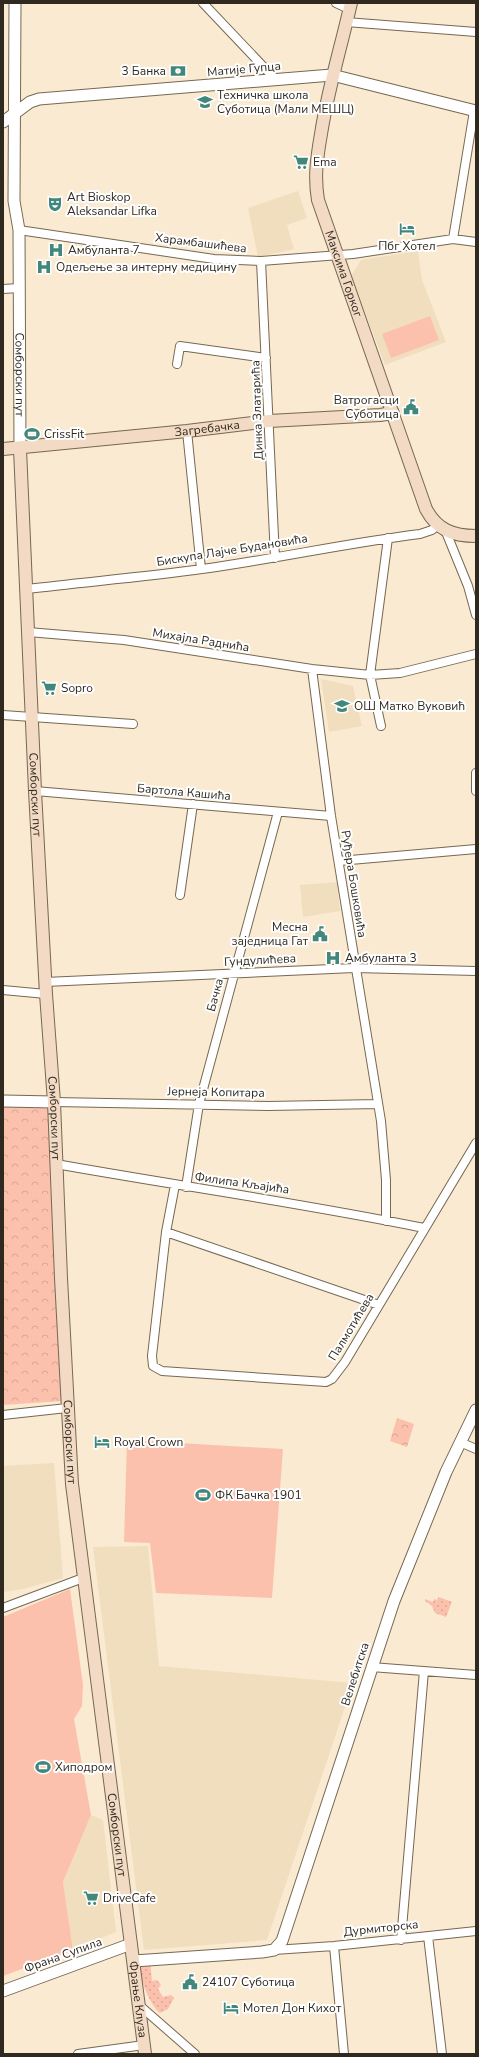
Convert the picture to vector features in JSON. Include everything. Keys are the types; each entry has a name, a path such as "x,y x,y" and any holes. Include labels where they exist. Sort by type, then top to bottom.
{"main road":[{"name":"Максима Горког","path":"350,6 332,74 317,162 315,184 318,200 336,254 426,509 442,529"},
{"name":"Загребачка","path":"3,450 269,421 393,413"},
{"name":"Сомборски пут","path":"20,449 33,716 35,791 54,1102 67,1408 74,1496 83,1578 131,1944"},
{"path":"442,529 454,534 476,536"},
{"name":"Фрање Клуза","path":"131,1944 145,2050"}],"street":[{"name":"Сомборски пут","path":"15,3 14,115 8,200 19,230 20,449"},
{"path":"203,3 276,80"},
{"path":"336,3 350,6"},
{"path":"346,22 476,32"},
{"name":"Матије Гупца","path":"3,122 30,102 39,99 276,80 332,74 475,111"},
{"path":"453,239 475,111"},
{"name":"Харамбашићева","path":"19,230 214,259 261,261 336,254 353,254 453,239 476,242"},
{"name":"Динка Златарића","path":"261,261 275,558"},
{"path":"3,289 19,288"},
{"path":"177,364 180,346 266,358"},
{"path":"187,431 201,569"},
{"path":"442,529 468,586 476,615"},
{"name":"Бискупа Лајче Будановића","path":"27,589 201,569 275,558 318,548 420,534 432,530 442,529"},
{"path":"381,726 370,675 388,538"},
{"name":"Михајла Раднића","path":"28,632 124,640 312,669 370,675 400,673 476,654"},
{"name":"Руђера Бошковића","path":"312,669 331,816 354,968 384,1146 386,1221"},
{"path":"3,714 133,724"},
{"path":"476,773 476,792"},
{"name":"Бартола Кашића","path":"35,791 331,816"},
{"path":"180,895 193,804"},
{"name":"Бачка","path":"186,1187 199,1104 233,973 278,812"},
{"path":"339,861 476,849"},
{"name":"Гундулићева","path":"3,990 233,973 354,968 476,971"},
{"path":"3,1100 54,1102"},
{"name":"Јернеја Копитара","path":"54,1102 296,1106 378,1104"},
{"name":"Палмотићева","path":"166,1232 152,1356 153,1366 162,1371 326,1382 332,1379 345,1362 476,1143"},
{"name":"Филипа Кљајића","path":"56,1164 175,1186 282,1201 424,1228"},
{"path":"175,1186 166,1232 379,1306"},
{"path":"3,1415 67,1408"},
{"name":"Велебитска","path":"134,1961 274,1950 286,1945 371,1667 394,1601 460,1442 476,1410"},
{"path":"460,1442 476,1449"},
{"path":"3,1608 83,1578"},
{"path":"371,1667 476,1675"},
{"path":"401,1940 424,1671"},
{"name":"Дурмиторска","path":"286,1945 334,1946 476,1931"},
{"path":"428,1936 442,2054"},
{"name":"Франа Супила","path":"3,1991 131,1944"},
{"path":"334,1946 344,2054"},
{"path":"139,2005 195,2054"},
{"path":"78,2054 145,2050"}],"shaded area":[{"path":"298,191 307,218 287,225 294,249 258,257 248,208"},
{"path":"418,251 422,280 446,342 385,365 351,276 361,260"},
{"name":"ОШ Матко Вуковић","path":"321,679 353,686 362,726 329,732"},
{"path":"337,882 340,911 303,917 300,885"},
{"path":"54,1463 63,1578 23,1589 3,1592 3,1466"},
{"path":"148,1546 159,1666 353,1683 267,1940 144,1950 93,1547"},
{"path":"91,1815 103,1820 116,1932 73,1950 63,1882"}],"green space":[{"path":"430,316 439,340 391,358 382,334"},
{"path":"3,1102 49,1105 63,1401 3,1405"},
{"path":"397,1418 414,1424 407,1447 390,1441"},
{"name":"ФК Бачка 1901","path":"127,1440 283,1449 272,1598 156,1593 150,1543 124,1542"},
{"name":"Хиподром","path":"70,1589 83,1685 82,1706 74,1719 91,1815 63,1882 73,1950 3,1976 3,1617"},
{"path":"439,1597 452,1602 446,1617 435,1613 432,1606 425,1601 425,1599 433,1602 434,1599 437,1600"},
{"path":"150,1961 152,1981 157,1980 161,1985 158,1989 163,1997 171,1995 174,1998 168,2009 160,2013 156,2010 149,1998 141,1977 141,1966"}],"place":[{"name":"3 Банка","path":"178,71"},
{"name":"Техничка школа Суботица (Мали МЕШЦ)","path":"205,102"},
{"name":"Ema","path":"301,162"},
{"name":"Art Bioskop Aleksandar Lifka","path":"55,204"},
{"name":"Пбг Хотел","path":"407,229"},
{"name":"Амбуланта 7","path":"56,250"},
{"name":"Одељење за интерну медицину","path":"44,267"},
{"name":"Ватрогасци Суботица","path":"411,407"},
{"name":"CrissFit","path":"32,434"},
{"name":"Sopro","path":"49,688"},
{"name":"ОШ Матко Вуковић","path":"342,706"},
{"name":"Месна заједница Гат","path":"320,934"},
{"name":"Амбуланта 3","path":"333,958"},
{"name":"Royal Crown","path":"102,1442"},
{"name":"ФК Бачка 1901","path":"203,1495"},
{"name":"Хиподром","path":"43,1767"},
{"name":"DriveCafe","path":"91,1898"},
{"name":"24107 Суботица","path":"190,1982"},
{"name":"Мотел Дон Кихот","path":"231,2008"}]}
